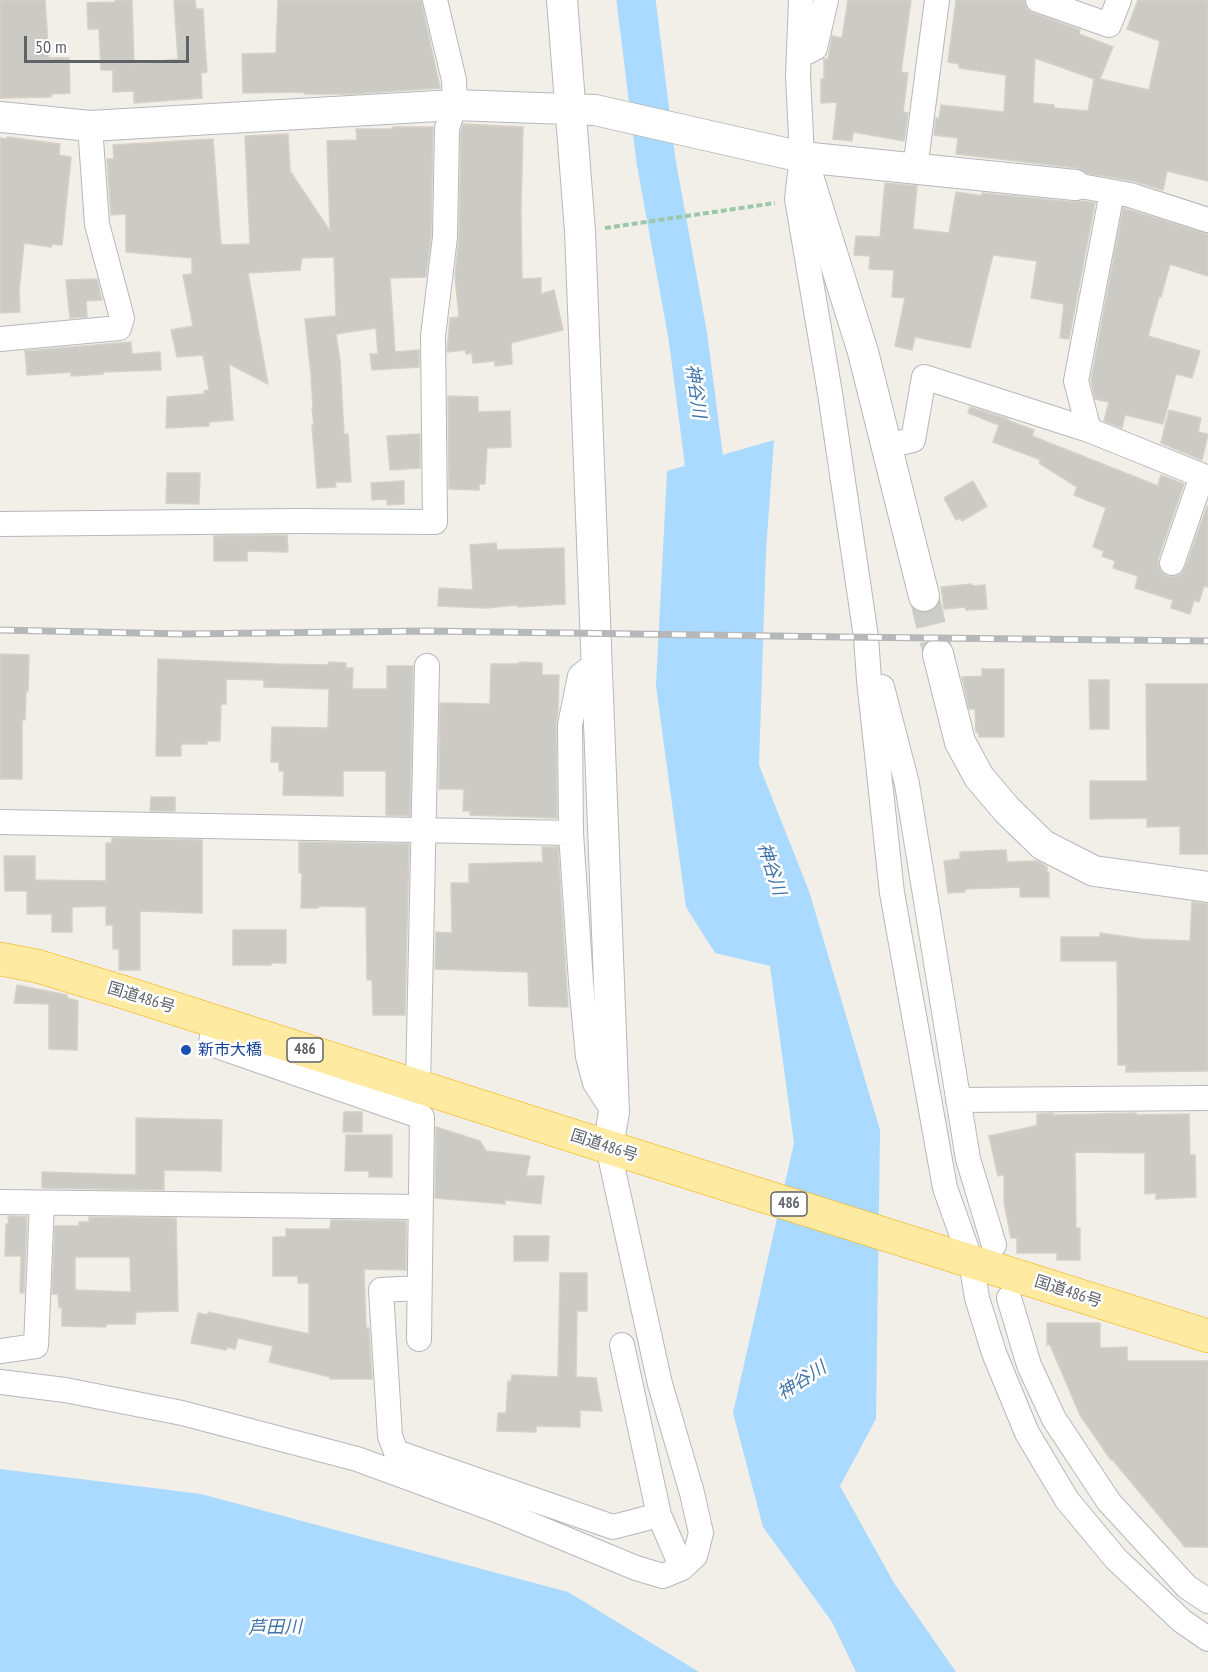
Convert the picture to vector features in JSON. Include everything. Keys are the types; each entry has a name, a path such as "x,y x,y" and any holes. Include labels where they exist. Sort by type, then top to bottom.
{"highway":[{"name":"国道486号","path":"0,959 37,966 608,1147 982,1253 1208,1336"}],"street":[{"path":"0,524 435,522 433,336 446,237 447,128 455,105 454,80 435,0"},
{"path":"0,1382 65,1390 182,1413 357,1459 496,1510 636,1568 663,1576 682,1568 695,1556 701,1533 692,1493 660,1384 608,1147 614,1112 580,231 582,109 562,0"},
{"path":"801,0 798,76 802,157 797,199 830,393 866,637 892,893 945,1188 982,1253"},
{"path":"799,56 815,48 826,0"},
{"path":"915,169 937,0"},
{"path":"1038,0 1109,25 1119,0"},
{"path":"0,117 90,126 455,105 582,109 802,157 1075,185 1130,195 1208,220"},
{"path":"0,339 119,328 122,318 97,224 90,126"},
{"path":"802,157 862,352 924,596"},
{"path":"1089,430 1076,381 1112,192"},
{"path":"886,446 913,440 924,377 1089,430 1205,477 1172,563"},
{"path":"938,654 960,742 979,777 1007,810 1043,845 1094,871 1208,887"},
{"path":"596,663 580,676 570,725 571,833 588,1057 596,1083 614,1112"},
{"path":"418,1086 427,666"},
{"path":"869,680 882,687 907,784 982,1253 976,1298 994,1353 1027,1433 1067,1500 1116,1559 1182,1621 1208,1639"},
{"path":"0,822 571,833"},
{"path":"214,1021 211,1044 422,1117 419,1339"},
{"path":"958,1100 1208,1098"},
{"path":"0,1202 420,1207"},
{"path":"0,1351 36,1346 42,1203"},
{"path":"419,1288 381,1290 390,1436 396,1452 613,1527 659,1515"},
{"path":"1009,1298 1029,1365 1054,1419 1109,1502 1187,1587 1208,1601"},
{"path":"622,1345 659,1515 682,1568"}],"path":[{"path":"580,231 797,199"}],"water":[{"path":"774,440 766,551 759,765 809,891 880,1130 876,1419 840,1486 894,1583 956,1672 856,1672 832,1622 763,1527 733,1413 794,1143 770,966 715,953 686,907 656,686 667,471"},
{"name":"芦田川","path":"0,1469 201,1494 568,1592 699,1672 0,1672"}],"building":[{"path":"0,0 45,0 49,58 69,58 70,93 51,94 51,97 0,98"},
{"path":"115,0 132,0 134,64 178,59 174,0 195,0 196,9 203,9 207,72 201,73 202,98 134,103 134,91 113,92 113,70 101,70 99,29 88,29 87,3 115,2"},
{"path":"278,0 421,0 440,88 350,94 243,93 242,54 276,53"},
{"path":"848,0 911,0 901,72 908,73 903,112 908,113 904,141 853,132 852,141 833,139 837,102 821,103 821,79 824,79 824,59 828,59 832,36 842,38"},
{"path":"956,0 1024,0 1027,9 1033,13 1080,30 1079,34 1113,47 1100,79 1149,90 1160,41 1127,29 1138,0 1208,0 1208,181 1167,171 1163,190 1133,181 1086,173 1077,168 956,154 958,138 934,135 936,118 939,119 941,105 1004,112 1006,75 959,68 959,64 948,62","holes":["1035,58 1094,79 1088,111 1054,108 1054,105 1033,103"]},
{"path":"463,124 523,127 522,279 541,278 541,294 554,290 563,330 511,343 512,364 495,366 495,361 473,363 472,353 466,354 466,350 447,352 450,318 459,317 455,276 459,237"},
{"path":"393,127 433,127 431,236 426,277 390,278 395,352 419,350 419,367 372,370 370,354 378,354 376,328 336,334 340,361 344,434 348,434 351,482 335,482 336,487 317,488 312,425 314,425 311,375 305,319 336,316 334,257 302,258 300,270 248,273 268,384 229,364 233,420 209,422 209,426 166,428 167,397 204,394 204,391 209,390 203,355 177,357 171,330 193,326 183,275 192,274 192,258 126,252 126,214 111,215 107,159 114,159 113,145 213,139 221,245 250,244 245,136 288,134 290,171 330,231 327,141 357,140 356,129 393,129"},
{"path":"7,137 60,144 59,155 71,157 62,245 52,244 51,247 24,243 19,292 20,312 0,313 0,138 7,139"},
{"path":"885,183 917,186 913,229 949,233 956,192 982,196 982,193 1095,203 1069,339 1060,338 1064,304 1031,298 1037,261 993,255 970,348 915,337 912,350 895,346 905,298 892,297 894,270 869,269 870,256 854,255 856,236 880,237"},
{"path":"1123,208 1208,234 1208,276 1170,264 1148,336 1200,351 1192,378 1176,374 1163,424 1125,415 1122,428 1104,421 1109,402 1095,399 1091,380"},
{"path":"97,279 102,300 86,301 87,317 70,318 66,280"},
{"path":"131,342 132,354 160,352 161,370 103,372 103,374 71,376 71,372 27,375 25,351"},
{"path":"448,396 478,397 478,412 510,411 511,447 487,448 485,484 479,484 479,490 449,489"},
{"path":"970,407 1008,419 1034,430 1032,436 1158,486 1161,475 1184,484 1158,559 1161,572 1167,576 1175,577 1185,568 1208,506 1208,587 1204,586 1199,602 1194,600 1190,614 1171,608 1173,600 1135,588 1138,576 1113,568 1115,561 1102,556 1104,551 1093,547 1106,508 1074,495 1077,487 1039,463 1041,460 993,442 999,425 968,413"},
{"path":"1169,410 1201,418 1198,432 1208,434 1202,460 1161,443"},
{"path":"420,434 420,468 390,470 387,436"},
{"path":"167,473 200,473 199,504 166,503"},
{"path":"404,481 404,504 387,505 387,499 372,500 371,483"},
{"path":"973,481 987,506 962,521 960,518 956,520 944,498"},
{"path":"287,535 288,552 247,551 247,561 214,561 214,536"},
{"path":"496,543 497,550 564,548 565,604 487,608 438,606 439,588 473,590 470,545"},
{"path":"972,584 972,586 985,585 987,609 966,610 965,607 944,609 941,587"},
{"path":"0,654 29,655 25,720 22,720 22,779 0,779"},
{"path":"158,659 277,664 346,663 346,668 353,668 352,689 387,689 387,666 413,666 410,816 386,815 386,771 343,771 343,796 283,795 284,771 279,771 279,762 271,762 272,727 328,728 329,689 264,687 264,680 226,679 226,704 221,704 220,741 207,741 207,744 181,744 181,756 156,756"},
{"path":"519,662 542,663 542,675 559,675 556,725 557,818 470,815 470,811 463,811 464,789 439,789 440,703 490,704 491,664 519,664"},
{"path":"982,669 1004,669 1004,737 979,737 979,733 976,732 975,709 969,709 962,677 982,676"},
{"path":"1089,680 1109,680 1109,729 1090,729"},
{"path":"1146,684 1208,684 1208,854 1180,854 1180,826 1147,827 1147,818 1090,819 1090,781 1147,781"},
{"path":"151,797 175,797 175,811 150,811"},
{"path":"112,838 202,840 202,913 140,911 140,970 119,970 119,949 113,949 113,925 106,925 106,906 72,907 72,932 52,932 52,914 27,914 27,891 5,891 4,856 35,856 35,880 106,881 106,843 112,843"},
{"path":"299,842 409,844 405,1015 373,1015 372,980 367,980 366,907 301,908 302,873 299,873"},
{"path":"542,847 558,847 568,1007 529,1006 528,972 435,969 436,932 452,933 451,883 469,883 469,864 543,862"},
{"path":"1006,850 1007,862 1037,861 1047,867 1049,897 1020,897 1020,887 965,889 965,892 948,893 944,861 960,859 960,852"},
{"path":"1192,902 1208,904 1208,1071 1126,1072 1126,1065 1118,1065 1117,961 1061,961 1061,937 1100,937 1100,933 1142,939 1190,941"},
{"path":"233,930 286,930 286,963 233,965"},
{"path":"17,985 67,995 67,998 78,1001 77,1050 49,1049 49,1004 14,1003"},
{"path":"344,1112 362,1112 362,1132 343,1132"},
{"path":"1053,1113 1053,1115 1189,1114 1190,1155 1195,1155 1196,1197 1156,1199 1156,1193 1145,1194 1145,1153 1075,1152 1076,1228 1080,1228 1080,1260 1057,1260 1057,1253 1017,1253 1017,1238 1011,1238 1004,1202 1004,1174 998,1176 989,1136 1035,1126 1037,1125 1037,1114"},
{"path":"136,1118 222,1120 221,1171 164,1170 164,1190 42,1188 42,1172 136,1175"},
{"path":"436,1127 480,1141 486,1151 530,1156 526,1176 544,1176 541,1204 505,1200 505,1204 435,1198"},
{"path":"346,1135 392,1135 392,1177 369,1177 369,1171 345,1171"},
{"path":"8,1216 27,1217 24,1293 20,1293 21,1256 5,1256"},
{"path":"89,1217 176,1218 178,1311 136,1312 135,1324 106,1324 106,1327 62,1326 62,1307 59,1308 58,1294 52,1294 55,1226 79,1226 79,1222 89,1222","holes":["75,1257 130,1257 131,1292 75,1290"]},
{"path":"331,1220 406,1221 406,1270 364,1269 366,1328 369,1328 372,1379 330,1379 330,1377 269,1362 273,1346 238,1338 235,1349 227,1347 226,1350 191,1343 198,1313 208,1315 208,1312 309,1334 309,1283 298,1283 298,1276 273,1276 273,1237 286,1237 286,1229 330,1229"},
{"path":"514,1236 549,1236 548,1261 514,1261"},
{"path":"560,1273 587,1273 587,1311 577,1311 576,1377 596,1378 602,1411 580,1410 580,1427 536,1426 536,1432 497,1431 498,1413 506,1413 508,1381 511,1382 512,1375 558,1377"},
{"path":"1047,1323 1100,1323 1100,1348 1127,1347 1127,1361 1208,1361 1208,1547 1185,1547 1111,1460 1080,1415 1050,1345 1047,1345"}],"waterway":[{"name":"神谷川","path":"636,0 656,161 688,337 704,461 702,514"}],"tunnel":[{"path":"924,596 938,654"}],"railway":[{"path":"0,630 184,634 427,631 1208,641"}],"place":[{"name":"新市大橋","path":"186,1050"}]}
